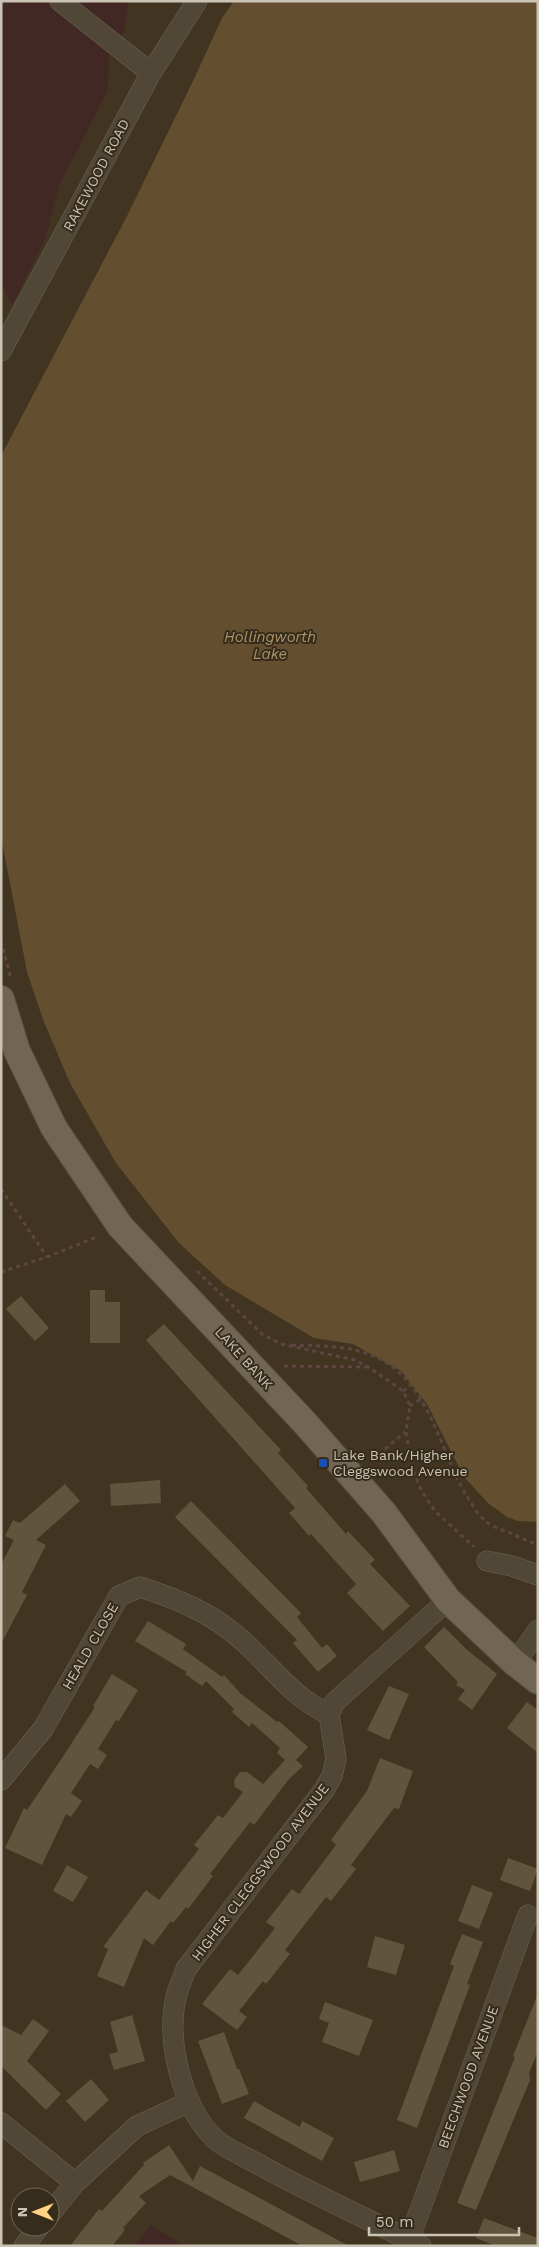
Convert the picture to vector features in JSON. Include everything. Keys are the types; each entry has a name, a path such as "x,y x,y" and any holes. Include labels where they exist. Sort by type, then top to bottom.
{"main road":[{"name":"LAKE BANK","path":"7,993 17,1051 54,1128 120,1226 330,1450 384,1513 448,1600 515,1663 538,1680"}],"street":[{"path":"60,1 151,73"},
{"name":"RAKEWOOD ROAD","path":"2,347 151,73 197,1"},
{"path":"487,1561 512,1566 538,1575"},
{"name":"HEALD CLOSE","path":"1,1780 44,1729 119,1596 140,1587 175,1598 220,1621 244,1641 312,1707 329,1714"},
{"path":"329,1714 335,1702 448,1600"},
{"path":"515,1663 538,1630"},
{"name":"HIGHER CLEGGSWOOD AVENUE","path":"329,1714 336,1759 332,1776 324,1790 186,1969 176,1998 173,2027 176,2063 189,2102 202,2125 216,2140 294,2185 415,2243"},
{"name":"BEECHWOOD AVENUE","path":"415,2243 528,1915"},
{"path":"60,2202 75,2183 137,2126 189,2102"},
{"path":"1,2123 75,2183"}],"path":[{"path":"1,941 7,993"},
{"path":"1,1188 47,1257"},
{"path":"1,1272 47,1257 106,1234"},
{"path":"191,1265 262,1334 281,1344 355,1360 403,1391 410,1406 406,1431 411,1465 422,1492 435,1511 468,1540 487,1561"},
{"path":"281,1344 347,1348 372,1355 393,1366 421,1399 436,1428 452,1471 470,1501 488,1523 538,1544"},
{"path":"277,1364 285,1366 370,1368"},
{"path":"403,1391 411,1385"},
{"path":"410,1406 421,1399"},
{"path":"385,1449 406,1431"}],"shaded area":[{"path":"1,1 129,1 124,32 109,55 108,90 59,186 45,240 12,305 1,284"},
{"path":"151,2225 185,2246 134,2246"}],"water":[{"name":"Hollingworth Lake","path":"234,1 538,1 538,1522 518,1521 507,1517 488,1503 464,1477 427,1404 401,1371 353,1344 314,1338 225,1285 179,1243 116,1163 70,1083 44,1022 27,972 1,836 1,456 127,216 222,18"}],"building":[{"path":"90,1290 105,1290 105,1302 120,1302 120,1343 90,1343"},
{"path":"21,1296 49,1328 35,1341 6,1309"},
{"path":"164,1324 281,1450 278,1453 308,1486 306,1488 346,1534 348,1531 375,1560 370,1564 410,1606 383,1631 347,1593 356,1584 311,1534 309,1536 289,1513 295,1508 146,1340"},
{"path":"160,1480 161,1503 111,1506 110,1484"},
{"path":"65,1484 80,1501 36,1540 46,1545 22,1592 27,1595 1,1644 1,1565 14,1540 5,1536 13,1520 20,1523"},
{"path":"191,1501 301,1613 297,1617 322,1648 327,1644 337,1656 318,1672 293,1643 297,1640 175,1517"},
{"path":"148,1621 186,1644 183,1649 222,1677 224,1675 240,1693 277,1722 279,1721 308,1747 296,1760 303,1766 289,1779 254,1825 250,1822 210,1874 213,1876 188,1909 186,1907 173,1923 171,1921 153,1945 144,1938 124,1987 97,1976 108,1949 103,1947 146,1890 159,1900 199,1849 194,1845 218,1815 223,1818 243,1792 235,1787 234,1780 240,1772 247,1772 263,1784 285,1760 277,1753 280,1748 252,1723 249,1727 232,1712 234,1709 206,1681 202,1686 185,1674 187,1672 135,1641"},
{"path":"444,1627 466,1649 497,1674 472,1710 458,1699 465,1690 456,1685 458,1682 424,1647"},
{"path":"112,1674 138,1690 119,1721 116,1720 98,1749 107,1755 98,1769 90,1764 71,1793 82,1801 71,1817 66,1814 42,1865 5,1848 24,1808 27,1810 62,1758 95,1707 93,1706"},
{"path":"389,1686 409,1694 389,1740 367,1730"},
{"path":"527,1702 538,1710 538,1753 507,1728"},
{"path":"380,1758 413,1771 399,1809 394,1808 351,1865 356,1869 331,1901 326,1897 285,1950 290,1954 266,1984 263,1981 239,2011 247,2017 237,2030 202,2004 230,1969 238,1975 275,1928 266,1922 292,1889 299,1894 336,1845 331,1840 367,1791"},
{"path":"508,1858 538,1869 530,1891 500,1880"},
{"path":"67,1865 88,1877 73,1902 53,1891"},
{"path":"472,1885 493,1893 479,1929 458,1921"},
{"path":"462,1934 483,1942 467,1984 470,1985 417,2128 397,2120 454,1966 450,1964"},
{"path":"375,1936 405,1945 396,1975 367,1967"},
{"path":"537,1996 538,2051 529,2073 530,2080 476,2210 457,2203"},
{"path":"325,2002 373,2020 359,2056 322,2042 329,2023 319,2019"},
{"path":"132,2015 145,2061 114,2070 109,2054 118,2052 110,2022"},
{"path":"33,2019 49,2031 27,2061 61,2094 46,2110 1,2066 1,2025 21,2035"},
{"path":"224,2032 237,2069 239,2069 249,2094 222,2104 198,2041"},
{"path":"91,2079 109,2100 85,2122 66,2101"},
{"path":"254,2101 300,2127 302,2121 334,2138 322,2161 244,2118"},
{"path":"169,2145 193,2181 200,2166 349,2246 303,2246 170,2175 139,2196 146,2203 123,2228 125,2230 112,2246 70,2246 99,2209 102,2211 144,2165 143,2163"},
{"path":"394,2150 400,2171 360,2182 354,2162"},
{"path":"484,2218 538,2238 538,2246 496,2246 476,2238"}],"place":[{"name":"Lake Bank/Higher Cleggswood Avenue","path":"323,1463"}]}
